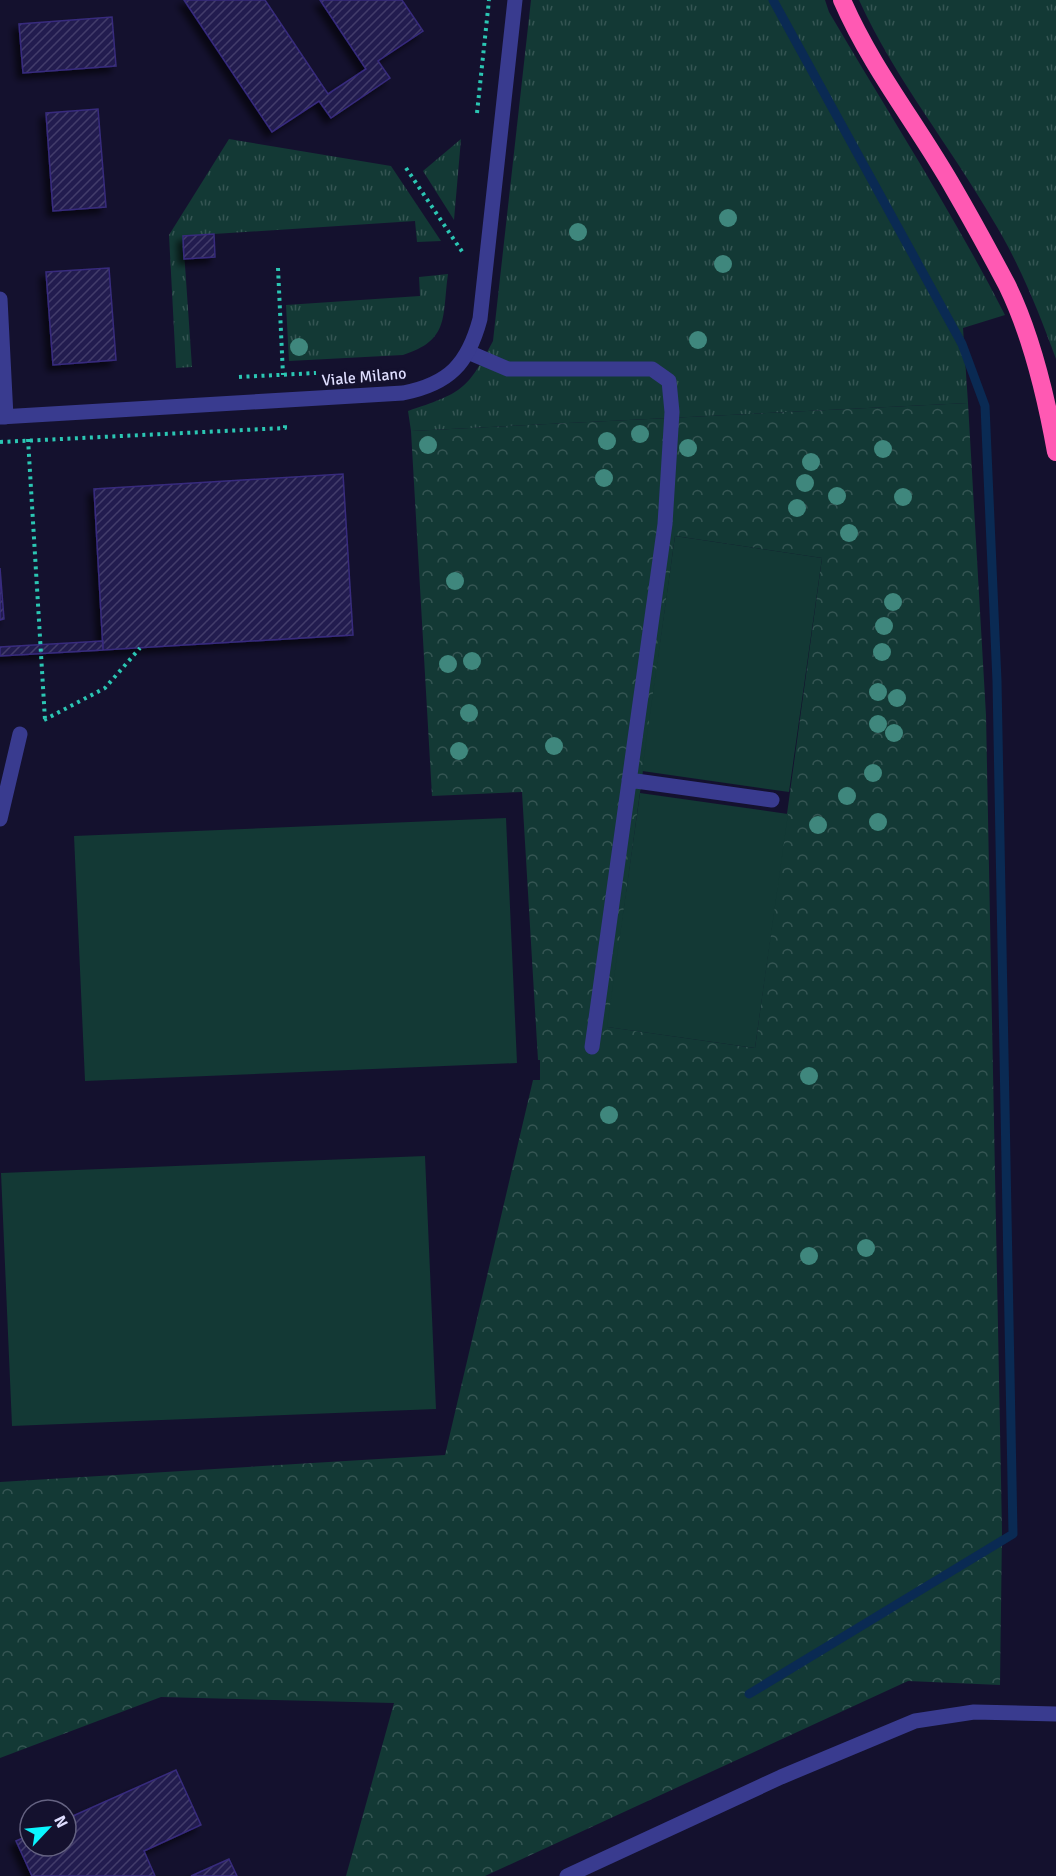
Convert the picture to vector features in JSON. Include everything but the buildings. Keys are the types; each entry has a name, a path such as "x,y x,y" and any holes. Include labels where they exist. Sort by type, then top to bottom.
{"highway":[{"path":"842,0 876,69 953,188 1007,287 1030,347 1048,409 1056,452"}],"street":[{"name":"Viale Milano","path":"3,417 403,393 441,382 468,352 480,319 515,0"},
{"path":"0,299 3,417"},
{"path":"468,352 508,369 652,369 669,381 672,412 664,524 592,1047"},
{"path":"0,819 21,734"},
{"path":"629,780 772,800"},
{"path":"567,1876 781,1777 915,1721 974,1712 1056,1714"}],"path":[{"path":"477,115 489,0"},
{"path":"406,168 463,254"},
{"path":"462,265 464,242"},
{"path":"239,377 327,373"},
{"path":"27,416 45,720"},
{"path":"21,734 105,688 140,648"}],"green space":[{"path":"531,0 825,0 829,12 942,200 1005,315 963,328 968,403 411,431 408,411 440,400 461,388 476,370 493,341"},
{"path":"859,0 1056,0 1056,359 1028,289 1003,238 889,57"},
{"path":"229,139 391,166 441,241 417,242 415,221 183,236 192,367 176,368 169,235"},
{"path":"461,139 454,220 423,171"},
{"path":"448,274 441,325 429,342 418,349 403,355 289,361 286,305 420,296 419,277"},
{"path":"968,403 986,715 1002,1531 1000,1685 908,1681 485,1876 346,1876 394,1703 161,1697 0,1758 0,1482 445,1455 533,1080 540,1080 540,1060 538,1060 522,792 432,796 411,431","holes":["675,536 822,558 755,1048 608,1027"]},
{"path":"675,536 822,558 789,792 642,771"},
{"path":"640,793 788,814 755,1048 607,1027"},
{"path":"506,818 517,1063 85,1081 74,836"},
{"path":"425,1156 436,1409 12,1426 1,1173"}],"waterway":[{"path":"749,1694 1013,1534 997,681 985,406 962,344 773,0"}]}
